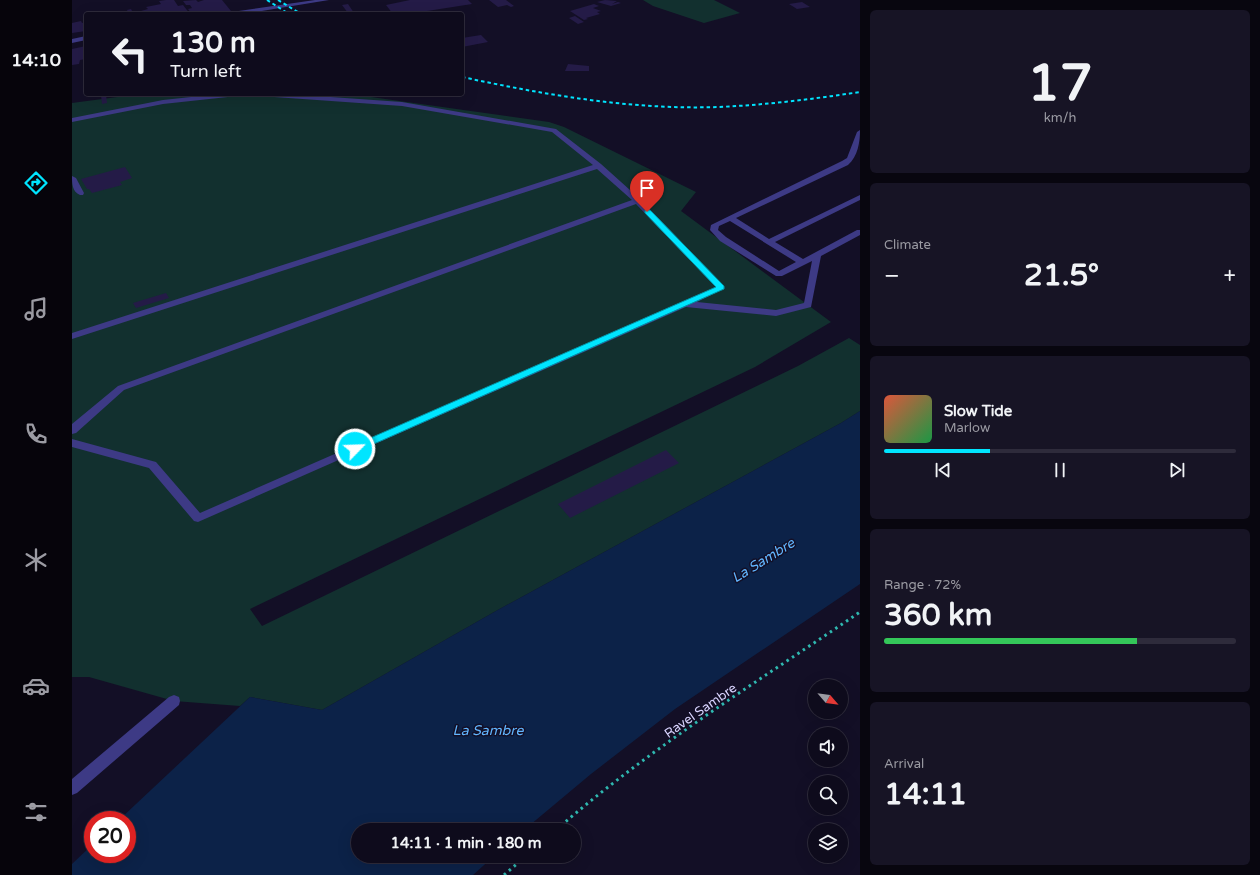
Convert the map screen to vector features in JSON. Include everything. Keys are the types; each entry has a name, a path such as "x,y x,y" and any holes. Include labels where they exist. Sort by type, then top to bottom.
{"street":[{"path":"245,12 326,0"},
{"path":"72,41 84,38"},
{"path":"72,120 163,102 218,96"},
{"path":"72,443 152,465 198,518 721,288 636,201 598,166 554,130 402,104 288,96"},
{"path":"860,132 850,159 845,163 715,225 714,230 723,239 779,274 860,232"},
{"path":"72,336 598,166"},
{"path":"72,178 80,193"},
{"path":"770,242 860,197"},
{"path":"72,430 121,388 636,201"},
{"path":"730,218 802,262"},
{"path":"684,304 729,307 776,313 808,305 817,255"},
{"path":"72,788 174,701"}],"path":[{"name":"Ravel Sambre","path":"564,823 587,803 688,729 860,612"},
{"path":"504,875 518,863"}],"green space":[{"path":"643,0 714,0 740,13 704,23 653,6"},
{"path":"125,96 360,96 549,122 564,127 696,192 681,211 831,322 755,367 250,609 262,626 798,366 849,338 860,345 860,411 841,423 496,611 322,710 250,697 240,706 174,701 89,677 72,677 72,103"}],"water":[{"name":"La Sambre","path":"860,411 860,584 675,709 591,774 532,823 351,823 351,863 486,863 473,875 72,875 72,864 84,853 84,863 136,863 136,811 129,811 250,697 322,710 496,611 841,423"}],"building":[{"path":"174,0 178,6 183,5 188,12 128,12 127,10 131,9 132,11 141,11 148,9 146,7 161,4 159,1"},
{"path":"196,0 198,2 204,0 222,0 231,11 190,12 188,9 192,8 190,5 186,5 183,1"},
{"path":"410,0 468,0 472,4 421,12 391,12 386,5"},
{"path":"489,0 506,0 514,6 511,7 507,5 498,7"},
{"path":"605,0 617,1 612,4 618,2 621,3 611,6 597,2"},
{"path":"802,2 810,7 797,9 789,4"},
{"path":"348,4 353,12 347,12 342,5"},
{"path":"594,4 599,6 593,8 601,11 597,12 600,14 586,18 588,19 584,20 570,11"},
{"path":"575,16 584,22 578,24 569,18"},
{"path":"81,21 82,23 84,22 84,31 72,33 72,23"},
{"path":"481,35 488,42 464,47 464,38"},
{"path":"84,46 84,59 80,60 79,64 72,65 72,49"},
{"path":"568,64 589,66 589,71 565,71"},
{"path":"101,96 106,96 107,103 102,104"},
{"path":"125,167 132,178 120,182 122,185 92,193 89,189 87,189 81,179"},
{"path":"166,293 169,298 136,308 133,303"},
{"path":"666,450 679,463 570,518 558,504"}],"railway":[{"path":"267,0 286,12"},
{"path":"278,0 298,12"},
{"path":"464,77 525,90 589,100 654,106 736,106 860,92"}],"route":[{"path":"355,449 721,288 647,212"}]}
